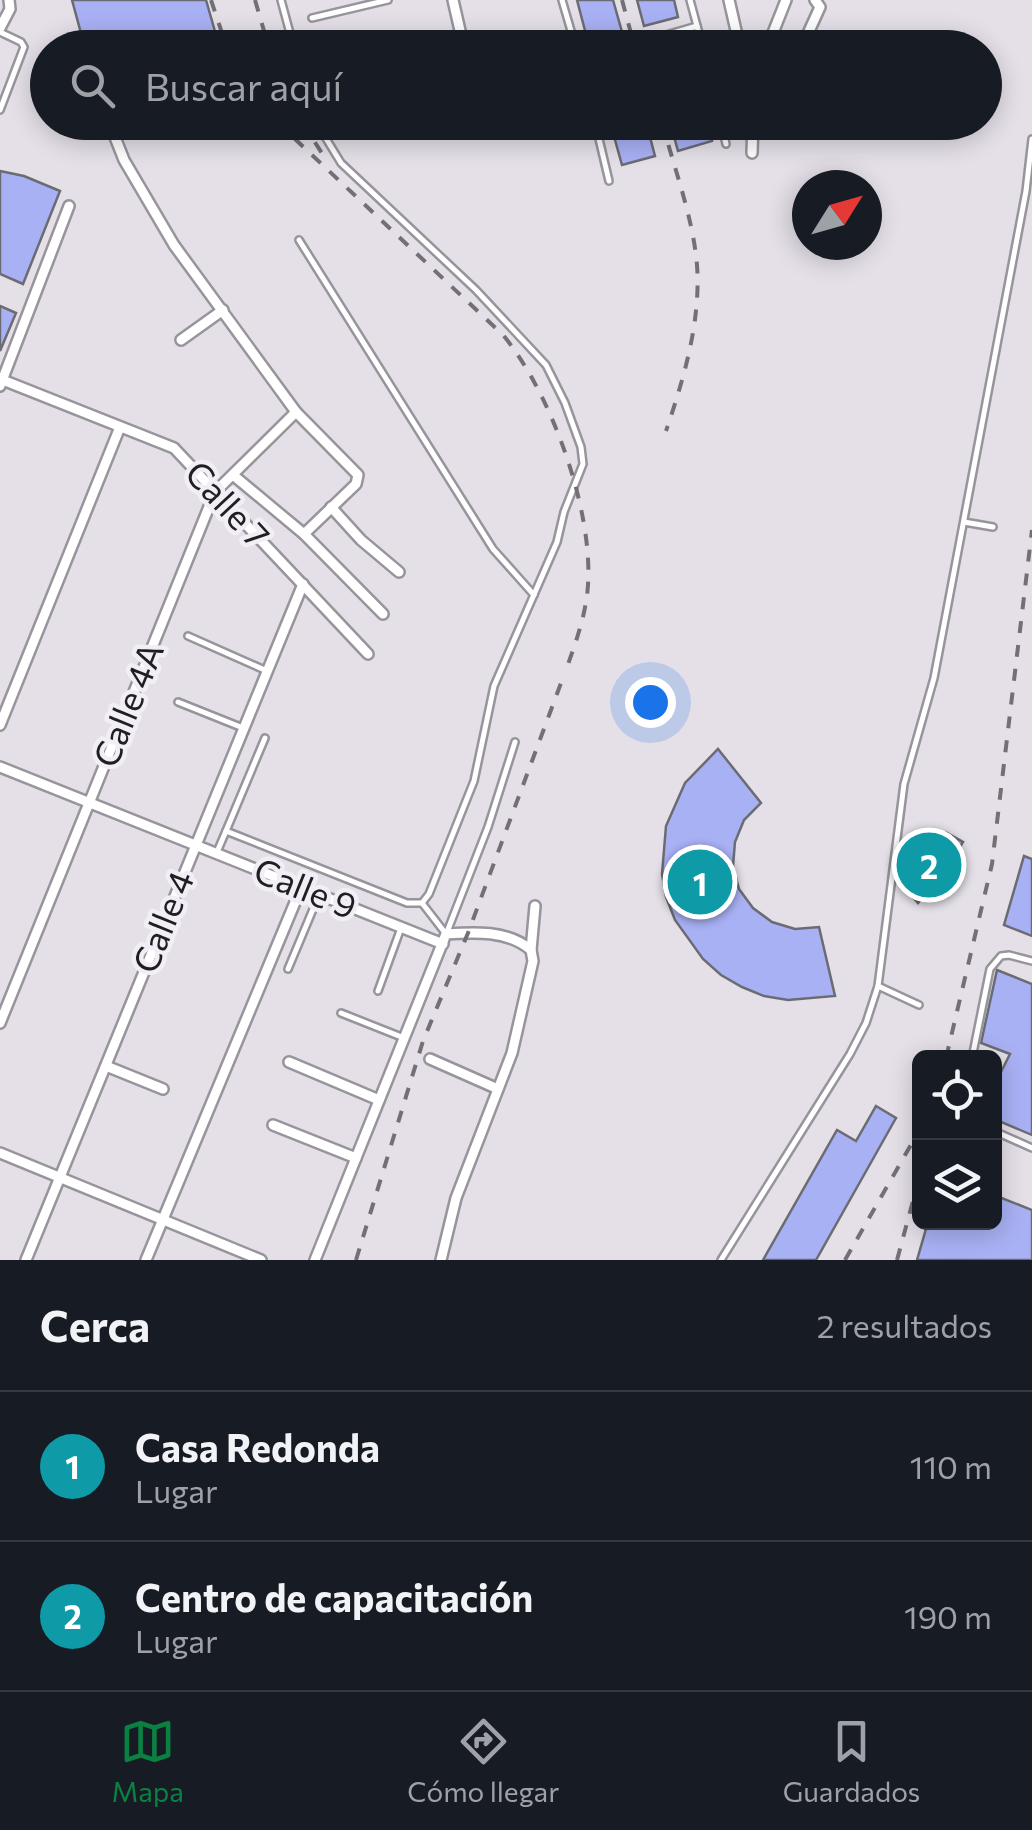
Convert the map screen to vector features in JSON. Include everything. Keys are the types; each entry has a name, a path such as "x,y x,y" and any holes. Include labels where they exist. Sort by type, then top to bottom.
{"street":[{"path":"0,30 10,9 8,0"},
{"path":"453,0 460,30"},
{"path":"730,0 736,30"},
{"path":"774,30 786,0"},
{"path":"810,30 820,7 815,0"},
{"path":"117,140 124,160 174,246 296,412 358,476 356,484 304,534"},
{"path":"752,140 752,153"},
{"path":"1,381 70,206"},
{"path":"182,340 223,310"},
{"name":"Calle 7","path":"1,381 174,448 368,654"},
{"name":"Calle 4A","path":"0,1023 215,492 296,412"},
{"path":"0,725 120,426"},
{"path":"232,474 304,534 383,614"},
{"path":"331,507 361,540 399,572"},
{"name":"Calle 4","path":"26,1260 303,584"},
{"name":"Calle 9","path":"0,768 401,928 444,939 480,932 508,938 530,950"},
{"path":"146,1260 301,888"},
{"path":"441,1260 456,1198 512,1054 533,961 530,950 535,906"},
{"path":"315,1260 444,939"},
{"path":"430,1059 498,1089"},
{"path":"289,1062 379,1100"},
{"path":"106,1066 163,1089"},
{"path":"272,1124 356,1158"},
{"path":"0,1153 261,1260"}],"lane":[{"path":"281,0 289,30"},
{"path":"312,18 388,0"},
{"path":"562,0 571,30"},
{"path":"690,0 699,30"},
{"path":"684,30 698,26"},
{"path":"0,30 24,48 0,110"},
{"path":"722,1260 850,1054 878,986 904,784 934,678 1026,191 1032,139"},
{"path":"327,140 341,162 476,290 546,365 581,447 583,464 557,542 494,686 474,782 422,903"},
{"path":"599,140 609,181"},
{"path":"725,140 726,144"},
{"path":"299,240 493,549 534,596"},
{"path":"964,522 993,527"},
{"path":"188,636 267,671"},
{"path":"178,702 243,728"},
{"path":"216,854 264,738"},
{"path":"444,939 488,827 515,742"},
{"path":"226,832 407,903 422,903"},
{"path":"288,969 319,895"},
{"path":"422,903 444,939"},
{"path":"378,990 401,928"},
{"path":"974,1050 990,969 1001,956 1010,954 1032,961"},
{"path":"878,986 920,1005"},
{"path":"340,1013 404,1038"},
{"path":"1002,1135 1032,1148"}],"building":[{"path":"72,0 206,0 215,30 80,30"},
{"path":"577,0 613,0 621,30 585,30"},
{"path":"637,0 674,0 678,17 644,26"},
{"path":"615,140 651,140 655,156 622,165"},
{"path":"675,140 712,141 678,151"},
{"path":"0,171 60,191 23,284 0,274"},
{"path":"0,306 16,313 0,351"},
{"path":"718,749 761,803 744,820 735,842 733,866 739,889 753,908 772,922 795,929 819,927 835,996 788,1000 742,987 703,959 675,920 662,874 666,826 685,783"},
{"path":"933,831 963,842 954,856 960,871 953,888 944,894 928,891 918,903 906,889 901,860 907,845 919,835"},
{"path":"1024,856 1032,859 1032,936 1004,925"},
{"path":"997,970 1032,984 1032,1135 1002,1122 1002,1070 1010,1054 981,1043"},
{"path":"876,1106 896,1118 816,1260 763,1260 837,1130 856,1141"},
{"path":"1002,1198 1032,1210 1032,1260 917,1260 926,1230 1002,1230"}],"railway":[{"path":"211,0 221,30"},
{"path":"255,0 264,30"},
{"path":"622,0 630,30"},
{"path":"296,140 503,335 537,388 576,488 588,555 585,608 565,673"},
{"path":"314,140 325,158"},
{"path":"666,431 690,349 698,286 692,229 667,140"},
{"path":"948,1050 992,864 1032,530"},
{"path":"356,1260 423,1041 468,933 561,683"},
{"path":"845,1260 914,1140"},
{"path":"897,1260 912,1205"}],"place":[{"name":"Centro de capacitación","path":"929,865"},
{"name":"Casa Redonda","path":"700,882"}]}
